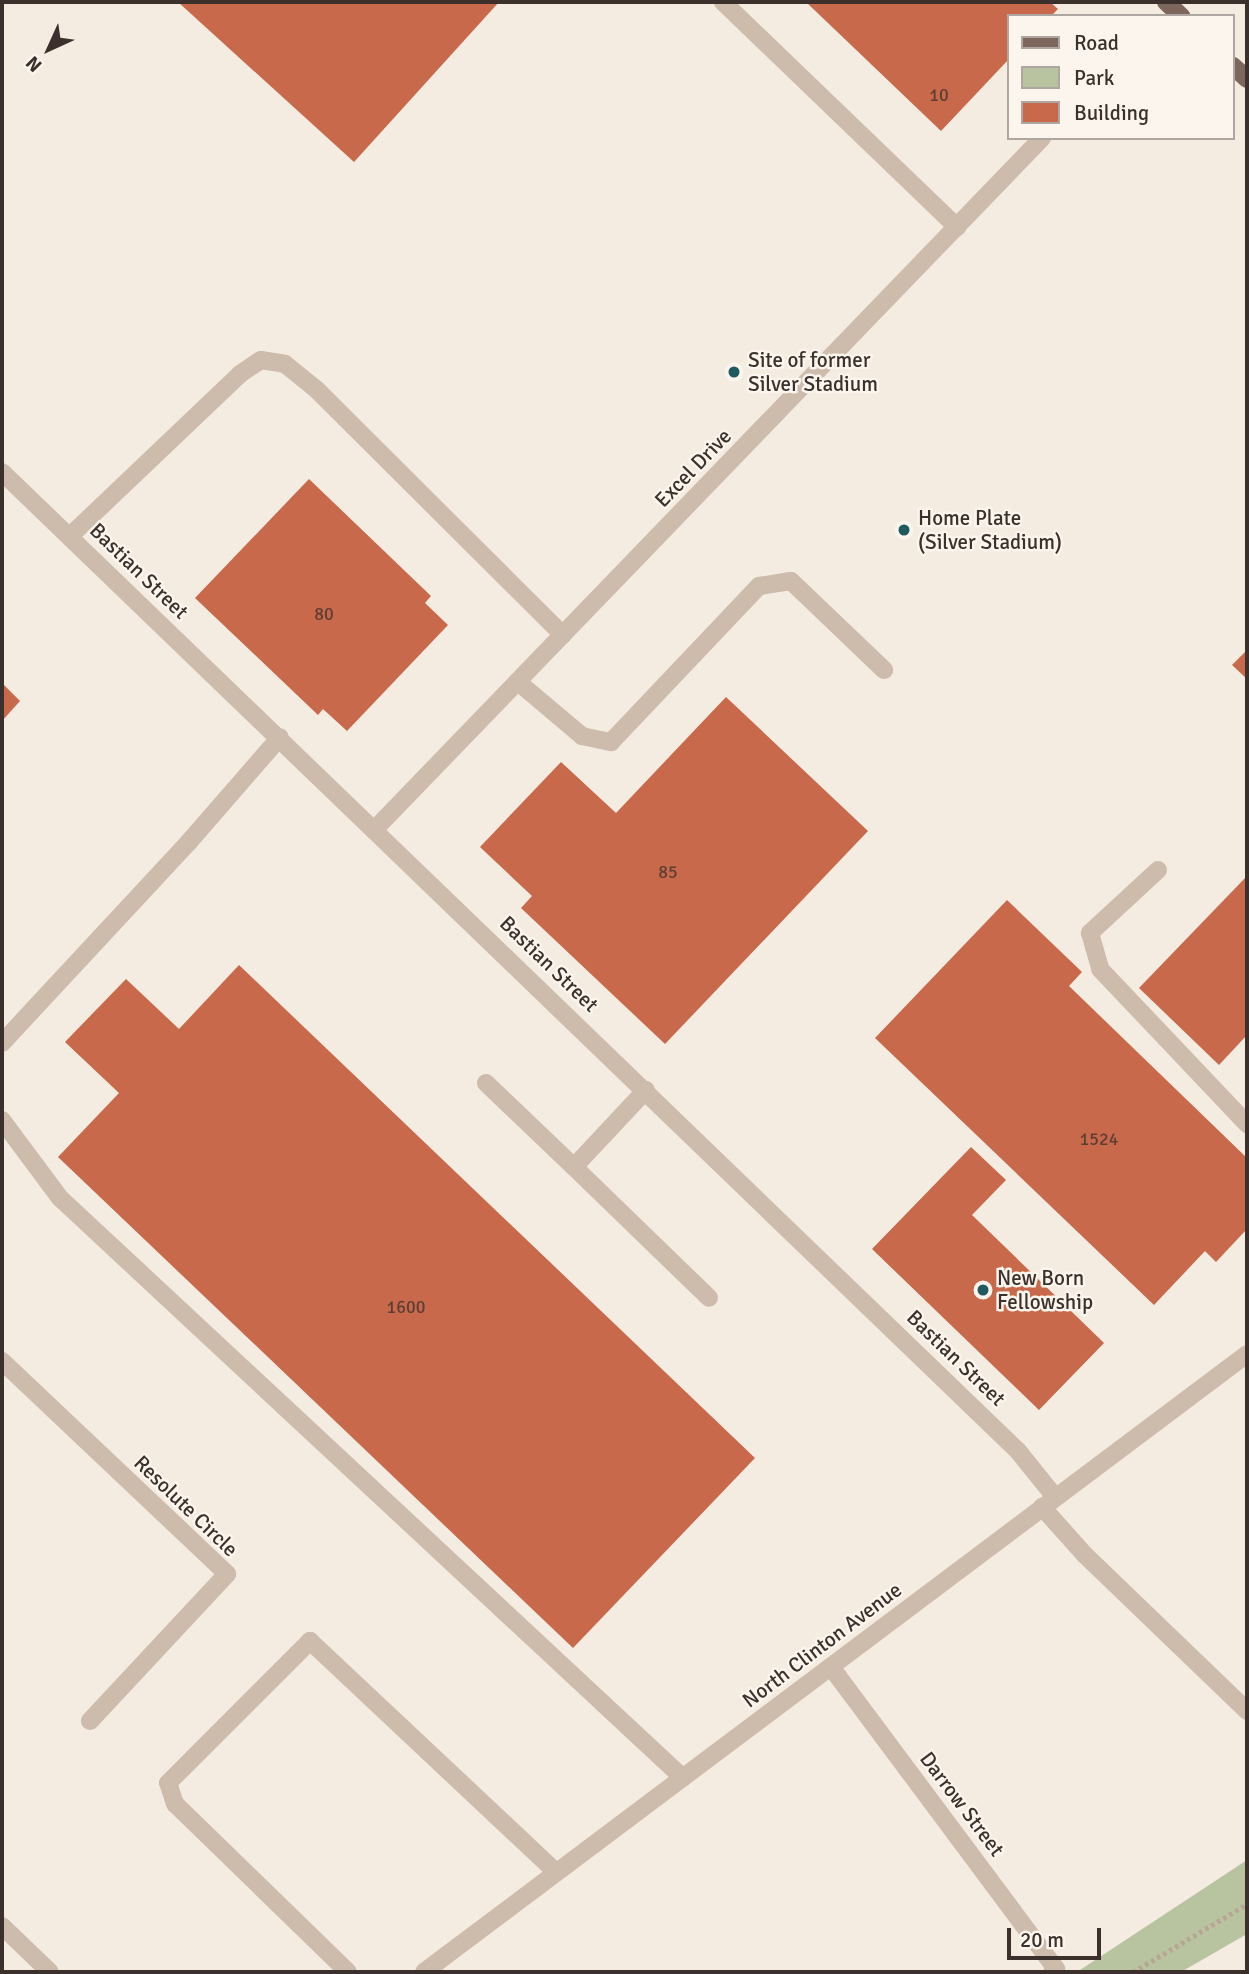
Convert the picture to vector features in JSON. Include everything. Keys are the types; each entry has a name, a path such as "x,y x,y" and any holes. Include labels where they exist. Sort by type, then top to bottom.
{"street":[{"path":"723,2 957,227"},
{"name":"Excel Drive","path":"376,828 1040,140"},
{"path":"70,536 240,374 261,360 285,364 317,390 563,635"},
{"name":"Bastian Street","path":"2,471 376,828 1018,1451 1048,1502 1085,1555 1247,1711"},
{"path":"518,682 582,736 611,742 759,586 791,581 884,670"},
{"path":"2,1043 188,843 280,737"},
{"path":"1158,870 1090,933 1100,969 1247,1124"},
{"path":"486,1083 709,1298"},
{"path":"574,1167 646,1090"},
{"path":"2,1120 60,1198 683,1778"},
{"name":"North Clinton Avenue","path":"424,1972 1247,1354"},
{"name":"Resolute Circle","path":"2,1361 227,1574 90,1721"},
{"path":"348,1972 175,1804 168,1783 310,1641 556,1872"},
{"name":"Darrow Street","path":"831,1667 1054,1971"},
{"path":"2,1926 50,1972"}],"path":[{"path":"1132,1972 1247,1904"}],"green space":[{"path":"1247,1860 1247,1934 1181,1972 1077,1972"}],"building":[{"path":"178,2 499,2 354,162"},
{"path":"806,2 1050,2 1058,9 1053,14 1007,14 1007,61 941,131"},
{"path":"309,479 431,596 425,603 448,625 347,731 323,709 318,715 195,598"},
{"path":"1247,650 1247,679 1232,665"},
{"path":"2,683 20,701 2,721"},
{"path":"726,697 868,831 665,1044 521,908 532,896 480,847 561,762 616,813"},
{"path":"1247,876 1247,1035 1219,1065 1139,988"},
{"path":"1007,900 1082,972 1069,986 1247,1158 1247,1229 1216,1262 1205,1251 1154,1305 875,1038"},
{"path":"239,965 755,1458 573,1648 58,1157 119,1093 65,1042 126,979 179,1029"},
{"path":"971,1147 1006,1180 972,1215 1104,1343 1039,1410 872,1249"}],"place":[{"name":"Site of former Silver Stadium","path":"734,372"},
{"name":"Home Plate (Silver Stadium)","path":"904,530"},
{"name":"New Born Fellowship","path":"983,1290"}]}
